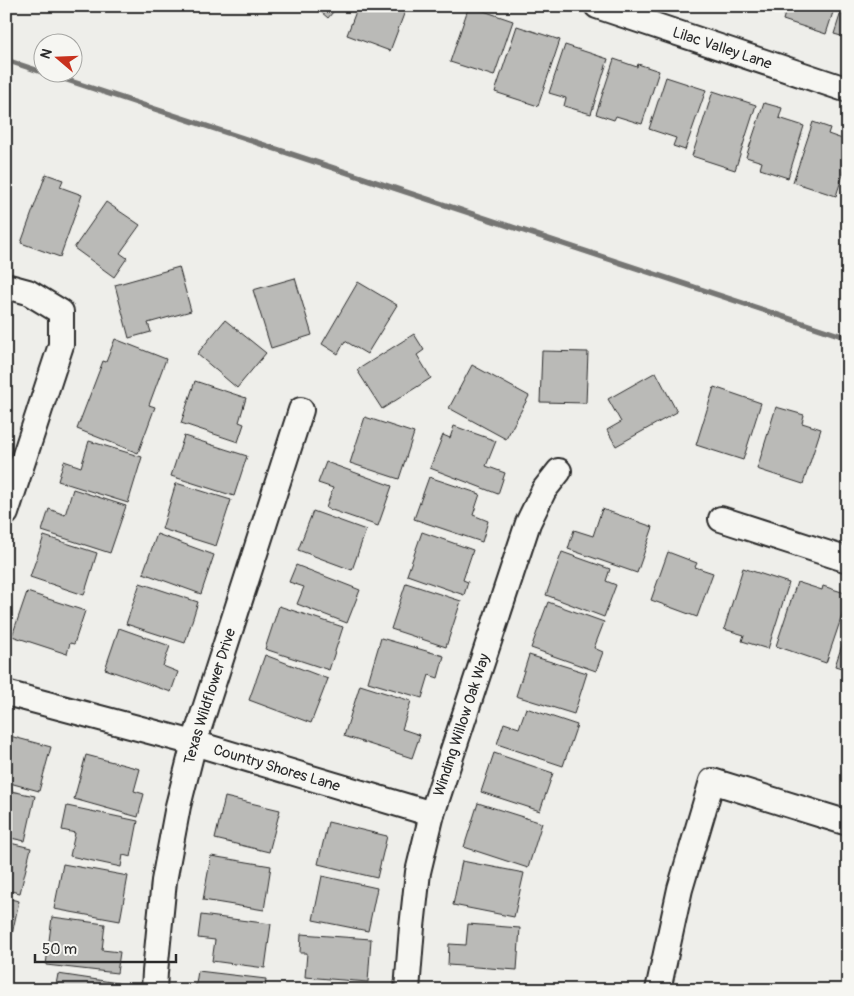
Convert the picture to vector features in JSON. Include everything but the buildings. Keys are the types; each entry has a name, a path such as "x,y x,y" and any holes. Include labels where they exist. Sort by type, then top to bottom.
{"street":[{"name":"Lilac Valley Lane","path":"597,6 848,90"},
{"path":"6,286 28,292 62,312 61,345 6,513"},
{"name":"Texas Wildflower Drive","path":"154,990 164,881 178,806 194,743 301,410"},
{"name":"Winding Willow Oak Way","path":"407,990 418,872 432,814 528,523 544,490 559,471"},
{"path":"721,519 848,560"},
{"name":"Country Shores Lane","path":"6,693 194,743 432,814"},
{"path":"658,990 680,888 712,780 848,823"}],"waterway":[{"path":"6,60 32,69"},
{"path":"73,82 848,338"}]}
